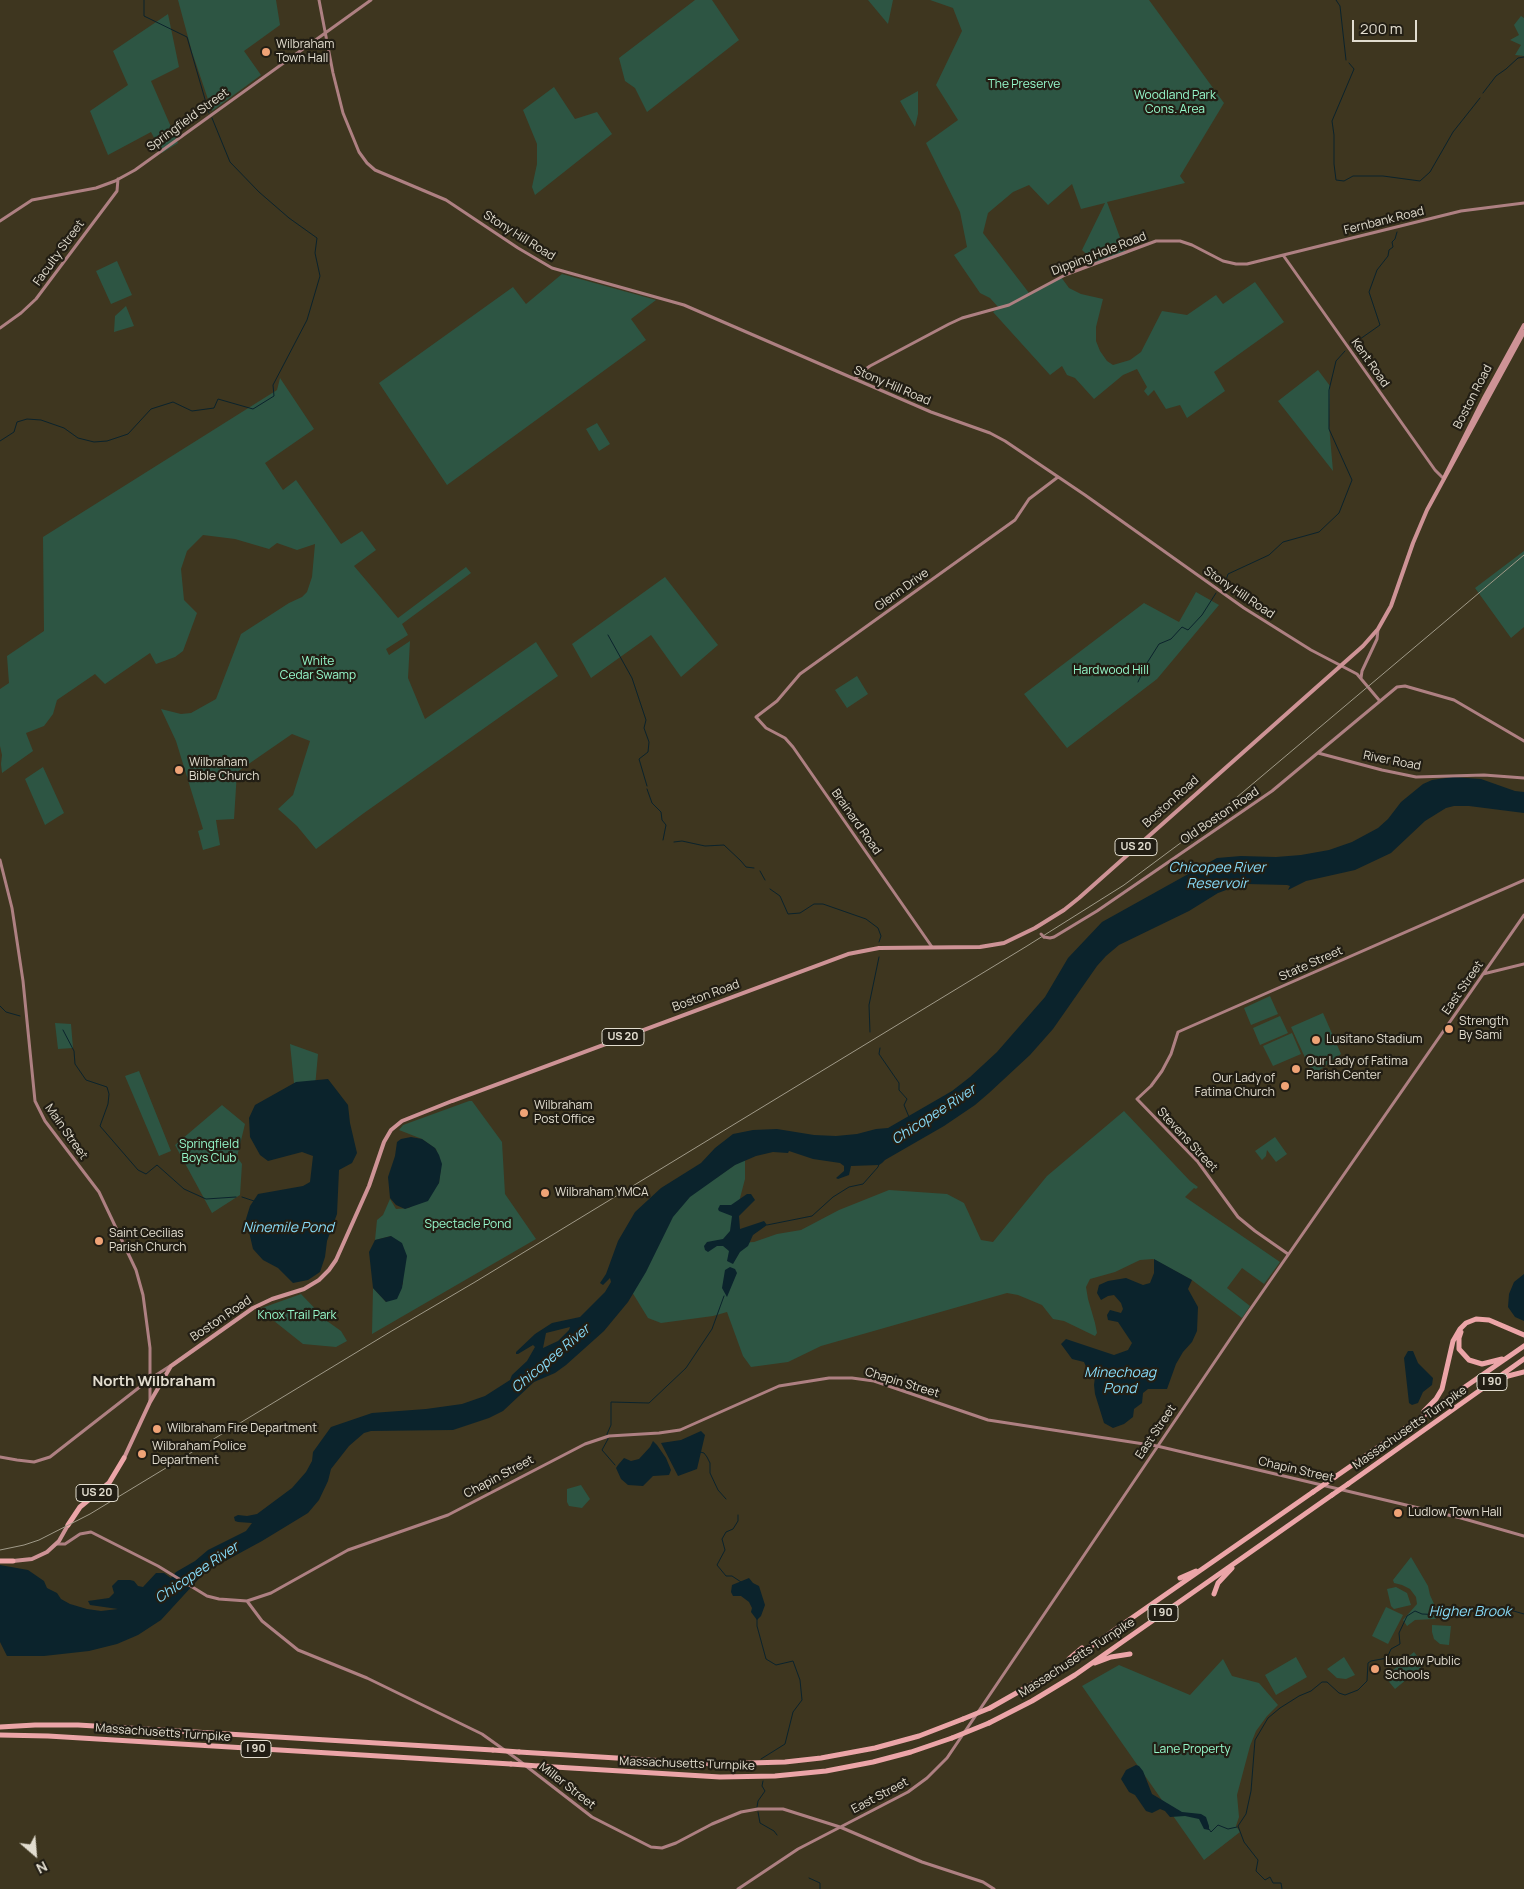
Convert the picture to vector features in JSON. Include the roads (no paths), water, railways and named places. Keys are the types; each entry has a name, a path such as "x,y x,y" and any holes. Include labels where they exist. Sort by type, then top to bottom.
{"highway":[{"path":"1376,1448 1436,1399 1442,1389 1453,1341 1466,1323 1473,1319 1489,1320 1524,1337"},
{"path":"1524,1337 1490,1321 1479,1320 1471,1322 1465,1327 1460,1333 1458,1344 1461,1353 1466,1358 1475,1363 1482,1364 1496,1361 1524,1346"},
{"name":"Massachusetts Turnpike","path":"0,1728 35,1725 86,1725 714,1764 785,1762 844,1755 880,1747 919,1736 963,1720 990,1708 1036,1683 1092,1647 1524,1346"},
{"name":"Massachusetts Turnpike","path":"0,1734 720,1777 775,1776 826,1771 873,1762 952,1738 1032,1701 1077,1673 1524,1360"},
{"path":"1459,1406 1504,1378 1524,1372"},
{"name":"Boston Road","path":"68,1525 80,1508 109,1484 124,1458"},
{"path":"1214,1594 1218,1583 1224,1576 1264,1542"},
{"path":"1180,1578 1222,1556"},
{"name":"Boston Road","path":"0,1562 13,1561"},
{"path":"1036,1683 1082,1648"},
{"path":"1077,1673 1107,1659 1130,1654"}],"main road":[{"name":"Stony Hill Road","path":"319,0 338,97 345,120 366,163 375,170 446,200 518,248 552,268 689,307 931,412 990,433 1058,477 1220,592 1312,651 1352,671 1361,678 1380,700"},
{"name":"Springfield Street","path":"0,221 32,200 96,188 138,168 371,0"},
{"name":"Faculty Street","path":"0,328 36,299 117,191 118,179"},
{"name":"Fernbank Road","path":"1249,264 1461,211 1524,203"},
{"name":"Dipping Hole Road","path":"855,379 870,366 962,318 1009,305 1065,275 1156,241 1180,241 1192,244 1223,262 1249,264"},
{"name":"Kent Road","path":"1283,256 1435,470 1444,479"},
{"name":"Boston Road","path":"124,1458 150,1402 171,1366 253,1308 272,1299 304,1289 316,1283 327,1273 336,1260 369,1186 384,1142 392,1130 402,1121 843,956 879,948 997,945 1035,928 1080,898 1363,646 1378,629 1392,602 1417,532 1480,405 1524,325"},
{"name":"Boston Road","path":"1444,479 1524,332"},
{"name":"Glenn Drive","path":"756,717 777,701 800,674 1015,520 1030,499 1058,477"},
{"path":"1361,678 1362,671 1377,639 1378,629"},
{"path":"1380,700 1394,688 1402,686 1436,695 1457,702 1524,741"},
{"name":"Old Boston Road","path":"1035,928 1042,936 1054,937 1119,896 1272,791 1380,700"},
{"name":"Brainard Road","path":"756,717 766,728 784,738 793,747 932,947"},
{"name":"River Road","path":"1318,753 1382,770 1416,776 1484,775 1524,778"},
{"name":"Main Street","path":"0,860 12,908 23,979 35,1101 45,1121 99,1192 136,1270 143,1295 148,1329 150,1402"},
{"name":"State Street","path":"1137,1099 1159,1076 1180,1031 1524,880"},
{"name":"East Street","path":"738,1889 783,1858 908,1792 927,1778 947,1758 1288,1254 1524,915"},
{"path":"1482,974 1524,964"},
{"name":"Stevens Street","path":"1137,1099 1198,1162 1238,1217 1288,1254"},
{"path":"0,1457 38,1461 50,1457 150,1379 171,1366"},
{"name":"Chapin Street","path":"248,1601 277,1590 348,1550 448,1515 545,1463 585,1444 608,1436 659,1434 680,1430 778,1386 820,1379 852,1378 888,1385 988,1420 1157,1446 1461,1518 1524,1536"},
{"name":"Boston Road","path":"13,1561 38,1557 48,1552 60,1539 68,1525"},
{"path":"56,1544 64,1544 80,1534 91,1532 165,1570 192,1588 215,1598 248,1601"},
{"path":"60,1539 70,1541"},
{"name":"Miller Street","path":"248,1601 262,1621 294,1648 367,1678 482,1734 586,1812 651,1847 659,1848 671,1845 741,1812 758,1809 781,1809 794,1811 840,1827 903,1855 984,1882 994,1889"}],"water":[{"path":"1453,777 1481,779 1515,791 1524,792 1524,813 1469,806 1446,808 1425,821 1391,853 1355,870 1306,881 1288,890 1290,886 1287,885 1247,884 1237,886 1218,893 1189,911 1119,945 1097,966 1053,1029 1030,1055 989,1093 944,1126 879,1165 851,1166 849,1175 838,1179 836,1178 844,1171 844,1166 840,1163 813,1159 789,1151 788,1153 773,1152 756,1156 735,1165 690,1197 673,1217 646,1272 628,1302 604,1331 566,1365 555,1373 534,1382 503,1411 489,1418 453,1430 371,1431 364,1433 349,1446 331,1469 328,1481 319,1500 308,1513 205,1572 161,1620 138,1635 117,1644 89,1651 44,1656 7,1656 0,1642 0,1565 28,1570 44,1581 47,1588 57,1593 61,1599 70,1604 101,1611 118,1609 90,1605 88,1601 109,1598 114,1593 112,1586 118,1580 134,1581 138,1586 143,1587 156,1573 164,1573 171,1578 176,1572 195,1561 208,1550 246,1531 252,1523 235,1521 234,1517 257,1514 292,1488 306,1472 312,1461 313,1452 331,1427 372,1413 462,1404 485,1396 510,1380 512,1375 527,1361 535,1347 533,1345 518,1354 516,1352 535,1334 552,1323 580,1317 605,1292 611,1282 610,1278 603,1285 600,1283 606,1274 618,1241 635,1212 661,1188 701,1163 715,1148 733,1134 753,1130 777,1129 814,1135 836,1136 888,1128 952,1091 997,1052 1045,997 1068,958 1102,922 1217,858 1301,855 1329,850 1352,842 1378,828 1388,819 1401,802 1423,784 1432,780","holes":["570,1327 558,1341 543,1348 546,1333"]},
{"name":"Ninemile Pond","path":"328,1079 348,1105 357,1153 352,1163 339,1170 337,1214 327,1241 325,1257 320,1272 308,1280 293,1283 278,1268 263,1260 253,1249 246,1219 250,1206 258,1194 303,1186 310,1182 313,1156 302,1152 268,1161 260,1155 250,1137 249,1118 255,1105 296,1082"},
{"name":"Spectacle Pond","path":"411,1137 422,1139 435,1148 442,1164 439,1183 428,1201 405,1209 396,1205 390,1198 388,1177 395,1156 397,1142"},
{"path":"747,1194 751,1194 755,1200 739,1216 740,1229 764,1221 767,1225 753,1235 748,1246 740,1252 733,1264 727,1261 729,1251 723,1246 717,1246 708,1252 704,1246 707,1242 723,1239 730,1231 732,1216 719,1211 720,1205 731,1205"},
{"path":"391,1236 402,1243 407,1256 402,1288 397,1299 386,1302 373,1288 369,1252 375,1240"},
{"name":"Minechoag Pond","path":"1154,1259 1192,1280 1188,1289 1198,1307 1197,1331 1192,1342 1176,1364 1167,1389 1148,1389 1143,1393 1142,1403 1134,1409 1133,1417 1124,1424 1113,1428 1104,1423 1095,1394 1095,1377 1093,1373 1087,1369 1084,1362 1072,1359 1061,1344 1066,1339 1114,1355 1128,1350 1132,1343 1118,1322 1108,1320 1107,1315 1110,1310 1121,1313 1123,1309 1121,1303 1114,1295 1101,1300 1097,1293 1099,1285 1108,1281 1126,1278 1143,1285 1150,1283 1154,1273"},
{"path":"730,1267 735,1269 737,1273 727,1297 722,1288 725,1270"},
{"path":"1524,1274 1524,1321 1515,1317 1508,1307 1509,1294 1514,1282"},
{"path":"1408,1351 1413,1351 1418,1363 1433,1378 1432,1385 1423,1392 1418,1403 1412,1405 1409,1403 1404,1358"},
{"path":"701,1431 705,1435 697,1469 678,1476 661,1443 681,1440"},
{"path":"653,1441 666,1458 671,1470 669,1475 653,1476 643,1486 628,1485 621,1479 616,1468 624,1458 631,1461 639,1459"},
{"path":"749,1578 759,1586 765,1605 761,1616 757,1620 751,1612 752,1608 749,1602 741,1596 733,1596 731,1592 732,1585"},
{"path":"1136,1765 1143,1771 1152,1794 1182,1812 1201,1814 1206,1817 1209,1830 1204,1829 1199,1819 1185,1816 1170,1817 1165,1811 1160,1809 1152,1813 1146,1811 1135,1795 1129,1792 1121,1779 1126,1770"}],"waterway":[{"path":"144,0 144,16 187,37 209,113"},
{"path":"1336,0 1340,6 1346,60"},
{"path":"1483,93 1496,76 1518,58 1524,57"},
{"path":"1349,63 1354,69 1332,121 1336,180 1344,181 1353,176 1383,176 1420,181 1430,172 1453,132 1480,98"},
{"path":"0,441 14,432 17,422 27,419 41,420 64,428 78,438 94,442 107,441 128,434 151,409 173,402 192,411 214,408 218,399 253,409 274,396 273,385 307,320 320,276 315,253 317,238 289,218 259,192 230,162 212,118"},
{"path":"1353,344 1380,325 1369,292 1377,270 1388,256 1389,250 1393,247 1392,242 1397,232"},
{"path":"1223,589 1228,574 1269,555 1283,542 1319,532 1339,513 1352,480 1329,429 1329,390 1336,361 1345,351"},
{"path":"1138,682 1159,644 1171,639 1182,627 1188,630 1202,615 1216,593"},
{"path":"608,635 632,678 646,720 644,728 649,742 648,752 639,759 647,786"},
{"path":"647,789 652,803 661,812 662,820 666,825 663,840"},
{"path":"674,842 682,841 705,846 724,845 746,867 754,868"},
{"path":"760,871 765,880"},
{"path":"770,889 780,896 788,914 800,913 814,904 823,904 866,919 878,928 881,936 879,942"},
{"path":"870,1032 869,1005 879,957"},
{"path":"0,1006 6,1012 20,1016"},
{"path":"63,1030 74,1051 75,1064 86,1080 107,1087 109,1094 108,1104 100,1126 138,1170 146,1174 157,1165 184,1189 206,1199 236,1197"},
{"name":"Chicopee River","path":"880,1048 879,1054 899,1083 899,1090 907,1099 904,1105 909,1117"},
{"path":"767,1225 812,1216 833,1197 849,1187 863,1184 879,1164"},
{"path":"242,1197 254,1201"},
{"path":"615,1465 602,1450 608,1439 607,1434 611,1425 611,1402 649,1403 686,1368 712,1329 724,1296"},
{"path":"700,1452 704,1453 707,1457 710,1463 710,1473 718,1490 726,1499"},
{"path":"738,1515 738,1521 733,1529 726,1532 722,1539 725,1550 717,1565 726,1576 732,1576 741,1582"},
{"name":"Higher Brook","path":"1282,1889 1281,1883 1273,1883 1270,1877 1265,1880 1256,1871 1258,1860 1244,1842 1238,1826 1246,1814 1251,1791 1255,1740 1268,1718 1280,1708 1311,1691 1322,1682 1327,1682 1339,1693 1345,1695 1358,1690 1367,1681 1368,1663 1387,1658 1391,1649 1400,1644 1399,1633 1407,1616 1415,1611 1422,1614 1444,1615 1465,1610 1479,1612 1510,1610 1524,1614"},
{"path":"757,1619 757,1626 766,1659 776,1665 793,1661 800,1680 802,1700 793,1712 785,1744 761,1759"},
{"path":"757,1807 758,1801 765,1791 762,1786 763,1781"},
{"path":"758,1812 760,1823 774,1831 777,1835"},
{"path":"1209,1829 1211,1832 1218,1825 1228,1829 1237,1827"},
{"path":"809,1878 820,1883 820,1889"}],"railway":[{"path":"0,1550 39,1540 90,1514 475,1282 1124,885 1198,830 1524,555"}],"place":[{"name":"Wilbraham Town Hall","path":"266,52"},
{"name":"Wilbraham Bible Church","path":"179,770"},
{"name":"Strength By Sami","path":"1449,1029"},
{"name":"Lusitano Stadium","path":"1316,1040"},
{"name":"Our Lady of Fatima Parish Center","path":"1296,1069"},
{"name":"Our Lady of Fatima Church","path":"1285,1086"},
{"name":"Wilbraham Post Office","path":"524,1113"},
{"name":"Wilbraham YMCA","path":"545,1193"},
{"name":"Saint Cecilias Parish Church","path":"99,1241"},
{"name":"Wilbraham Fire Department","path":"157,1429"},
{"name":"Wilbraham Police Department","path":"142,1454"},
{"name":"Ludlow Town Hall","path":"1398,1513"},
{"name":"Ludlow Public Schools","path":"1375,1669"}],"district":[{"name":"North Wilbraham","path":"154,1382"}],"park label":[{"name":"The Preserve","path":"1024,85"},
{"name":"Woodland Park Cons. Area","path":"1175,103"},
{"name":"White Cedar Swamp","path":"318,669"},
{"name":"Hardwood Hill","path":"1111,671"},
{"name":"Springfield Boys Club","path":"209,1152"},
{"name":"Knox Trail Park","path":"297,1316"},
{"name":"Lane Property","path":"1192,1750"}],"water label":[{"name":"Chicopee River Reservoir","path":"1217,876"}]}
